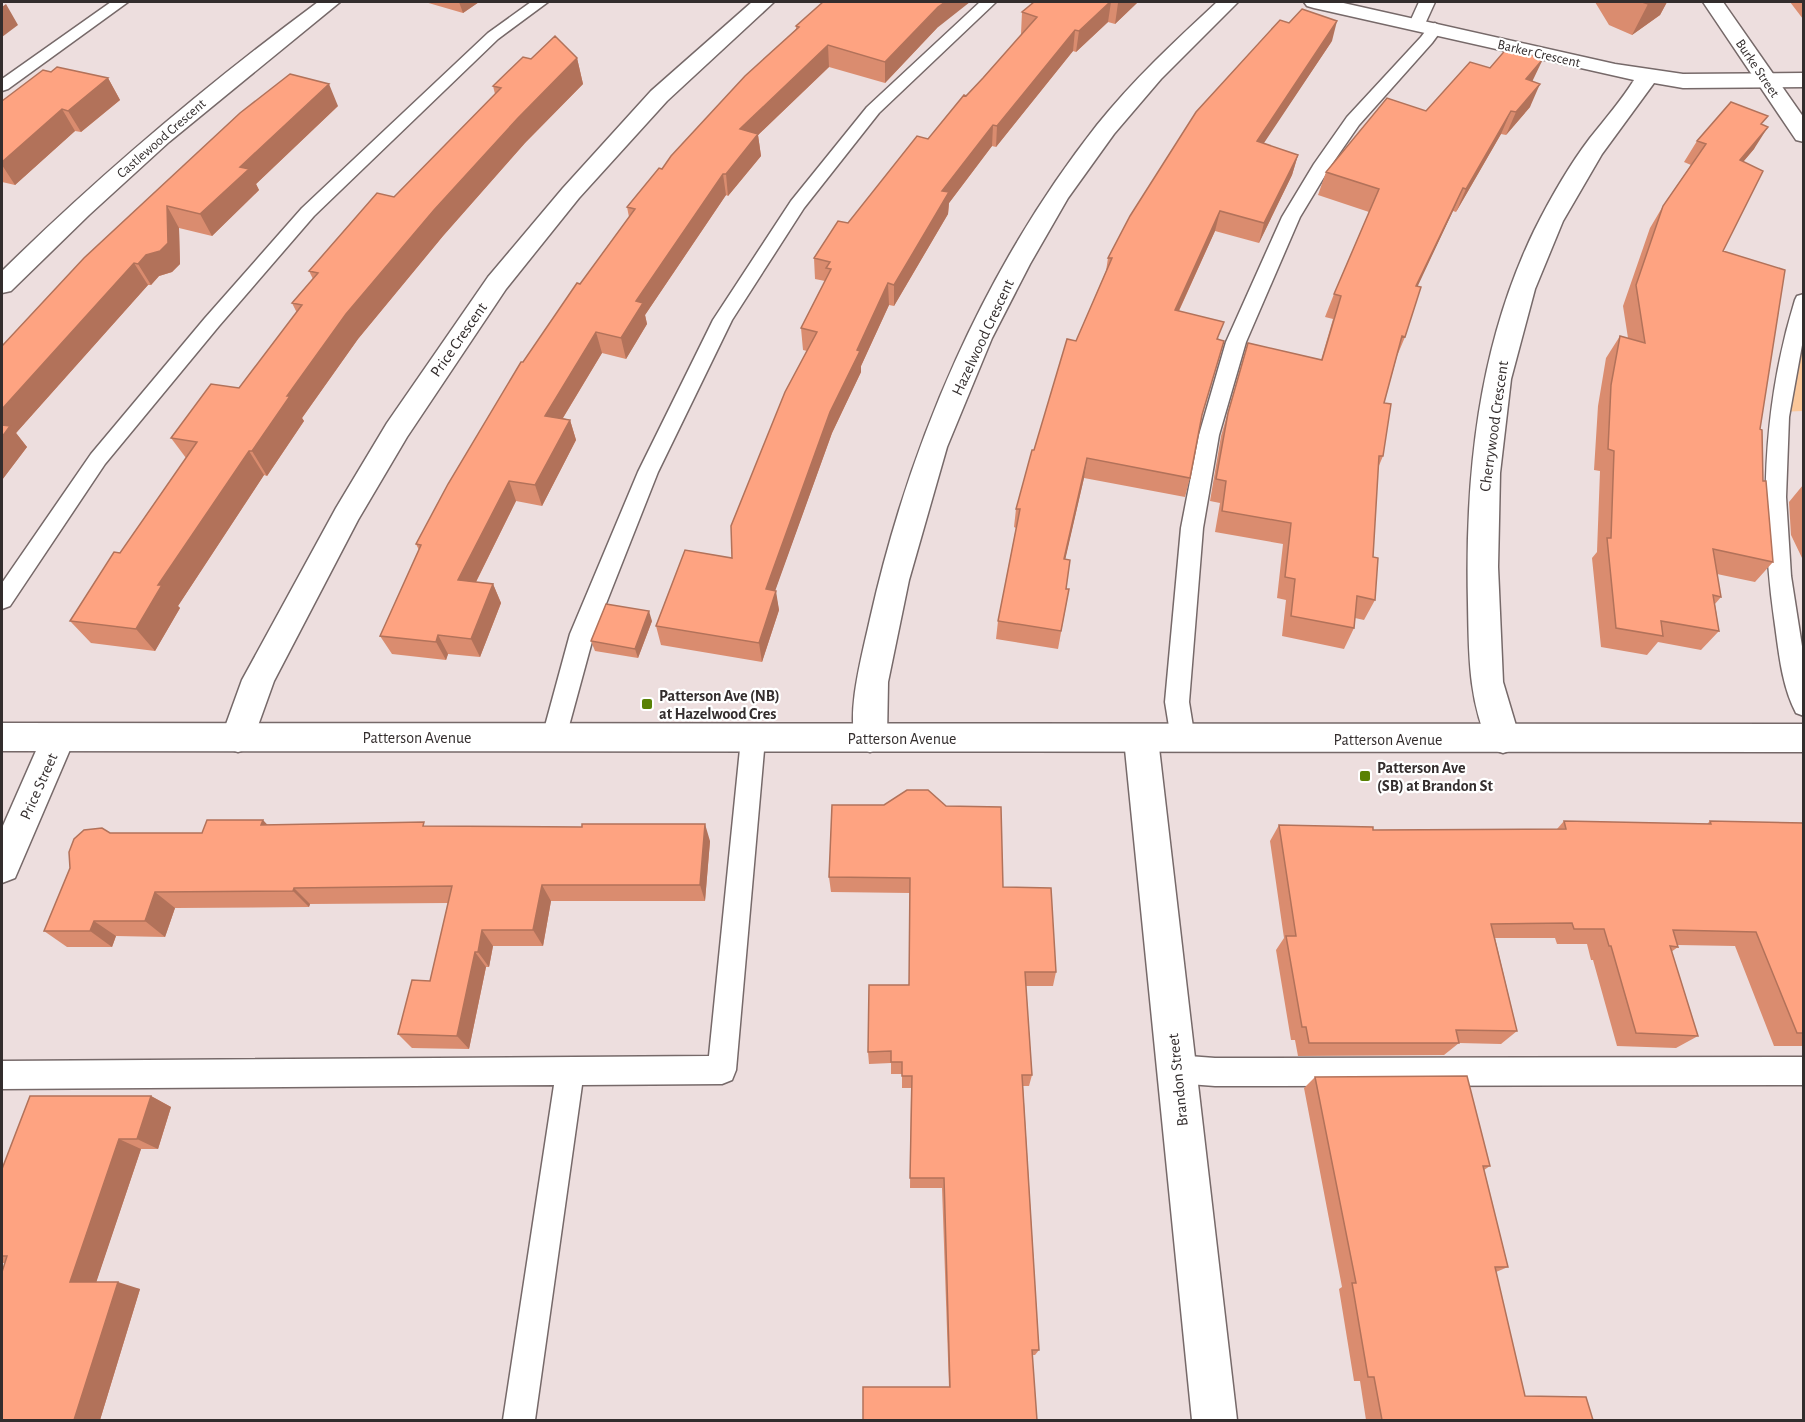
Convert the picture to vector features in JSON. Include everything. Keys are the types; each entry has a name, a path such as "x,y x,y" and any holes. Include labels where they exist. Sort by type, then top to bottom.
{"street":[{"name":"Castlewood Crescent","path":"2,285 61,225 219,87 330,2"},
{"name":"Price Crescent","path":"238,738 258,680 346,516 397,430 497,283 571,193 659,96 764,2"},
{"name":"Hazelwood Crescent","path":"870,738 872,682 894,580 933,447 979,338 1017,264 1057,196 1099,138 1153,74 1228,2"},
{"name":"Barker Crescent","path":"1314,2 1615,71 1683,81 1803,80"},
{"name":"Burke Street","path":"1713,2 1803,135"},
{"name":"Cherrywood Crescent","path":"1503,739 1488,688 1482,567 1483,504 1488,444 1506,340 1522,289 1541,243 1562,203 1591,154 1648,76"},
{"name":"Patterson Avenue","path":"2,737 1803,738"},
{"name":"Price Street","path":"2,867 58,738"},
{"name":"Brandon Street","path":"1141,739 1215,1420"}],"lane":[{"path":"2,86 120,2"},
{"path":"2,600 98,459 212,322 308,212 494,36 540,2"},
{"path":"554,737 582,634 648,472 723,320 797,205 873,110 988,2"},
{"path":"1183,739 1177,702 1192,528 1209,435 1236,342 1291,217 1323,164 1353,121 1427,40 1427,2"},
{"path":"1803,300 1785,364 1779,412 1775,491 1780,581 1794,675 1803,706"},
{"path":"2,1075 722,1070 753,739"},
{"path":"1176,1069 1215,1072 1803,1071"},
{"path":"519,1420 570,1071"}],"shaded area":[{"path":"1803,300 1803,411 1778,412"}],"building":[{"path":"823,2 945,2 885,62 828,45 740,129 758,134 726,174 723,174 636,301 643,303 621,338 596,332 545,416 570,420 535,485 509,481 458,580 493,584 471,639 438,635 436,642 380,636 421,545 416,544 448,484 521,362 577,283 580,284 635,209 627,207 659,168 662,169 671,156 745,76"},
{"path":"1034,2 1110,2 1079,31 1075,30 997,126 993,125 942,191 949,192 894,285 888,283 857,350 860,351 830,412 766,589 776,591 759,643 656,626 685,550 732,558 731,526 785,392 817,332 801,328 831,269 826,268 830,262 814,258 838,221 848,223 917,136 928,139 964,95 966,96 983,78 1037,17 1022,12"},
{"path":"1302,9 1337,21 1257,141 1298,155 1264,223 1220,211 1175,310 1224,322 1217,339 1224,341 1202,415 1190,478 1087,458 1064,559 1070,560 1066,589 1069,589 1061,631 998,621 1020,509 1016,509 1067,339 1076,341 1112,258 1108,258 1130,216 1196,112 1280,20 1289,23"},
{"path":"555,36 577,58 518,118 434,210 346,314 158,585 162,585 136,629 70,621 114,552 120,553 197,442 171,438 211,384 239,388 302,305 292,303 318,273 309,271 377,193 394,197 501,88 493,86 523,57 531,59"},
{"path":"1508,47 1543,59 1526,79 1540,84 1516,112 1511,111 1466,189 1463,188 1416,286 1421,287 1405,337 1402,336 1384,403 1391,404 1383,456 1379,456 1373,557 1378,558 1375,600 1357,596 1354,628 1291,616 1295,579 1285,577 1291,523 1222,511 1226,481 1216,479 1228,413 1248,343 1322,360 1341,296 1334,294 1379,189 1326,172 1387,98 1426,111 1470,62 1490,68"},
{"path":"57,67 108,78 68,111 62,109 2,162 2,101 43,70 51,72"},
{"path":"290,74 329,84 240,167 249,169 200,214 167,206 168,243 160,251 146,255 138,264 134,263 2,409 2,346 84,258 240,113"},
{"path":"1731,102 1768,116 1761,124 1768,127 1740,160 1763,171 1723,251 1785,270 1760,429 1762,430 1763,481 1766,481 1773,562 1713,549 1721,597 1713,595 1719,631 1661,621 1663,636 1616,628 1607,538 1611,538 1614,451 1608,449 1611,385 1620,336 1645,343 1636,285 1663,206 1706,144 1697,141"},
{"path":"2,425 10,426 2,437"},
{"path":"606,604 649,611 635,649 591,641"},
{"path":"907,790 928,790 946,806 1001,807 1003,887 1051,888 1056,972 1025,972 1032,1075 1022,1075 1039,1350 1032,1350 1037,1420 863,1420 863,1387 950,1387 944,1178 910,1178 912,1076 902,1076 902,1062 891,1062 891,1051 868,1052 869,985 909,985 910,878 829,877 832,805 884,805"},
{"path":"207,820 263,820 261,825 424,822 423,826 582,827 582,824 705,824 700,885 542,885 533,930 482,930 457,1036 398,1034 412,980 430,981 452,886 155,892 145,921 94,921 90,931 44,931 70,868 69,852 74,839 84,830 102,828 110,833 202,833"},
{"path":"1564,821 1803,823 1803,1033 1797,1033 1756,932 1673,930 1678,947 1670,946 1698,1036 1636,1033 1604,929 1574,929 1572,923 1491,924 1517,1031 1456,1030 1459,1043 1309,1043 1306,1027 1302,1027 1286,936 1296,936 1279,825 1373,827 1373,830 1566,829"},
{"path":"1467,1076 1490,1166 1483,1166 1508,1267 1495,1267 1525,1396 1586,1397 1593,1420 1382,1420 1374,1377 1368,1377 1352,1283 1356,1283 1315,1077"},
{"path":"30,1096 151,1096 137,1139 119,1139 70,1282 118,1282 74,1420 2,1420 2,1272 7,1256 2,1256 2,1169"}],"place":[{"name":"Patterson Ave (NB) at Hazelwood Cres","path":"647,704"},
{"name":"Patterson Ave (SB) at Brandon St","path":"1365,776"}]}
